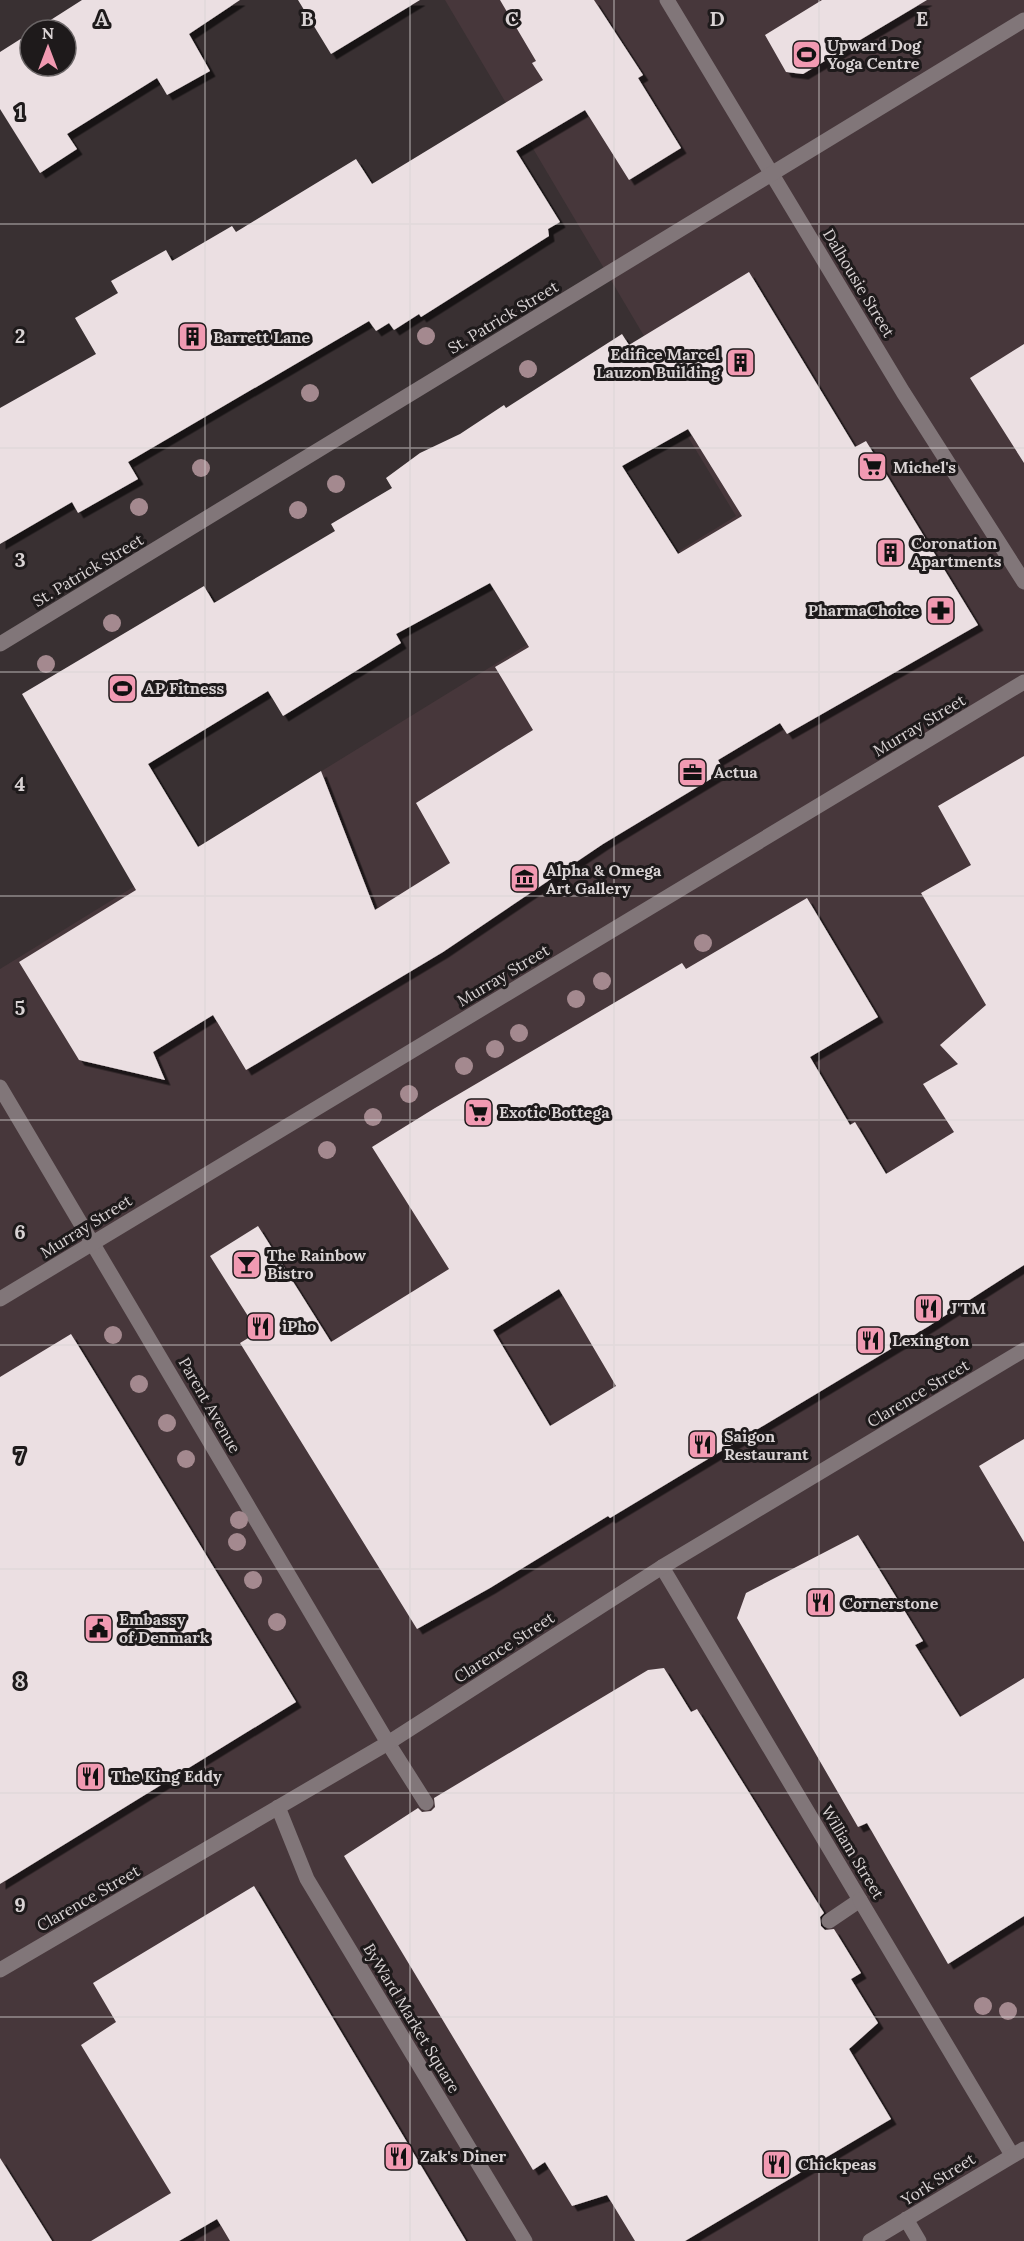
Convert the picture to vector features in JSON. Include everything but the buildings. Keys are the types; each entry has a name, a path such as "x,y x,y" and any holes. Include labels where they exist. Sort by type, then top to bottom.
{"street":[{"name":"Dalhousie Street","path":"667,0 903,392 1024,582"},
{"name":"St. Patrick Street","path":"0,644 1024,20"},
{"name":"Murray Street","path":"0,1299 1024,682"},
{"name":"Parent Avenue","path":"0,1087 388,1743 426,1803"},
{"name":"Clarence Street","path":"0,1970 388,1743 662,1567 1024,1350"},
{"name":"William Street","path":"662,1567 860,1900 1018,2152"},
{"name":"ByWard Market Square","path":"278,1807 307,1879 525,2241"},
{"path":"829,1920 860,1900"},
{"name":"York Street","path":"870,2241 1018,2152"},
{"path":"906,2219 919,2241"}],"shaded area":[{"path":"445,0 1024,0 1024,2241 0,2241 0,969 736,516 671,409 682,400"}],"place":[{"name":"Upward Dog Yoga Centre","path":"806,54"},
{"name":"Barrett Lane","path":"192,337"},
{"name":"Edifice Marcel Lauzon Building","path":"741,363"},
{"name":"Michel's","path":"872,467"},
{"name":"Coronation Apartments","path":"890,552"},
{"name":"PharmaChoice","path":"940,610"},
{"name":"AP Fitness","path":"123,688"},
{"name":"Actua","path":"693,772"},
{"name":"Alpha & Omega Art Gallery","path":"525,879"},
{"name":"Exotic Bottega","path":"478,1112"},
{"name":"The Rainbow Bistro","path":"246,1264"},
{"name":"J'TM","path":"929,1308"},
{"name":"iPho","path":"261,1326"},
{"name":"Lexington","path":"871,1340"},
{"name":"Saigon Restaurant","path":"703,1445"},
{"name":"Cornerstone","path":"821,1603"},
{"name":"Embassy of Denmark","path":"98,1628"},
{"name":"The King Eddy","path":"90,1776"},
{"name":"Zak's Diner","path":"399,2156"},
{"name":"Chickpeas","path":"777,2164"}]}
